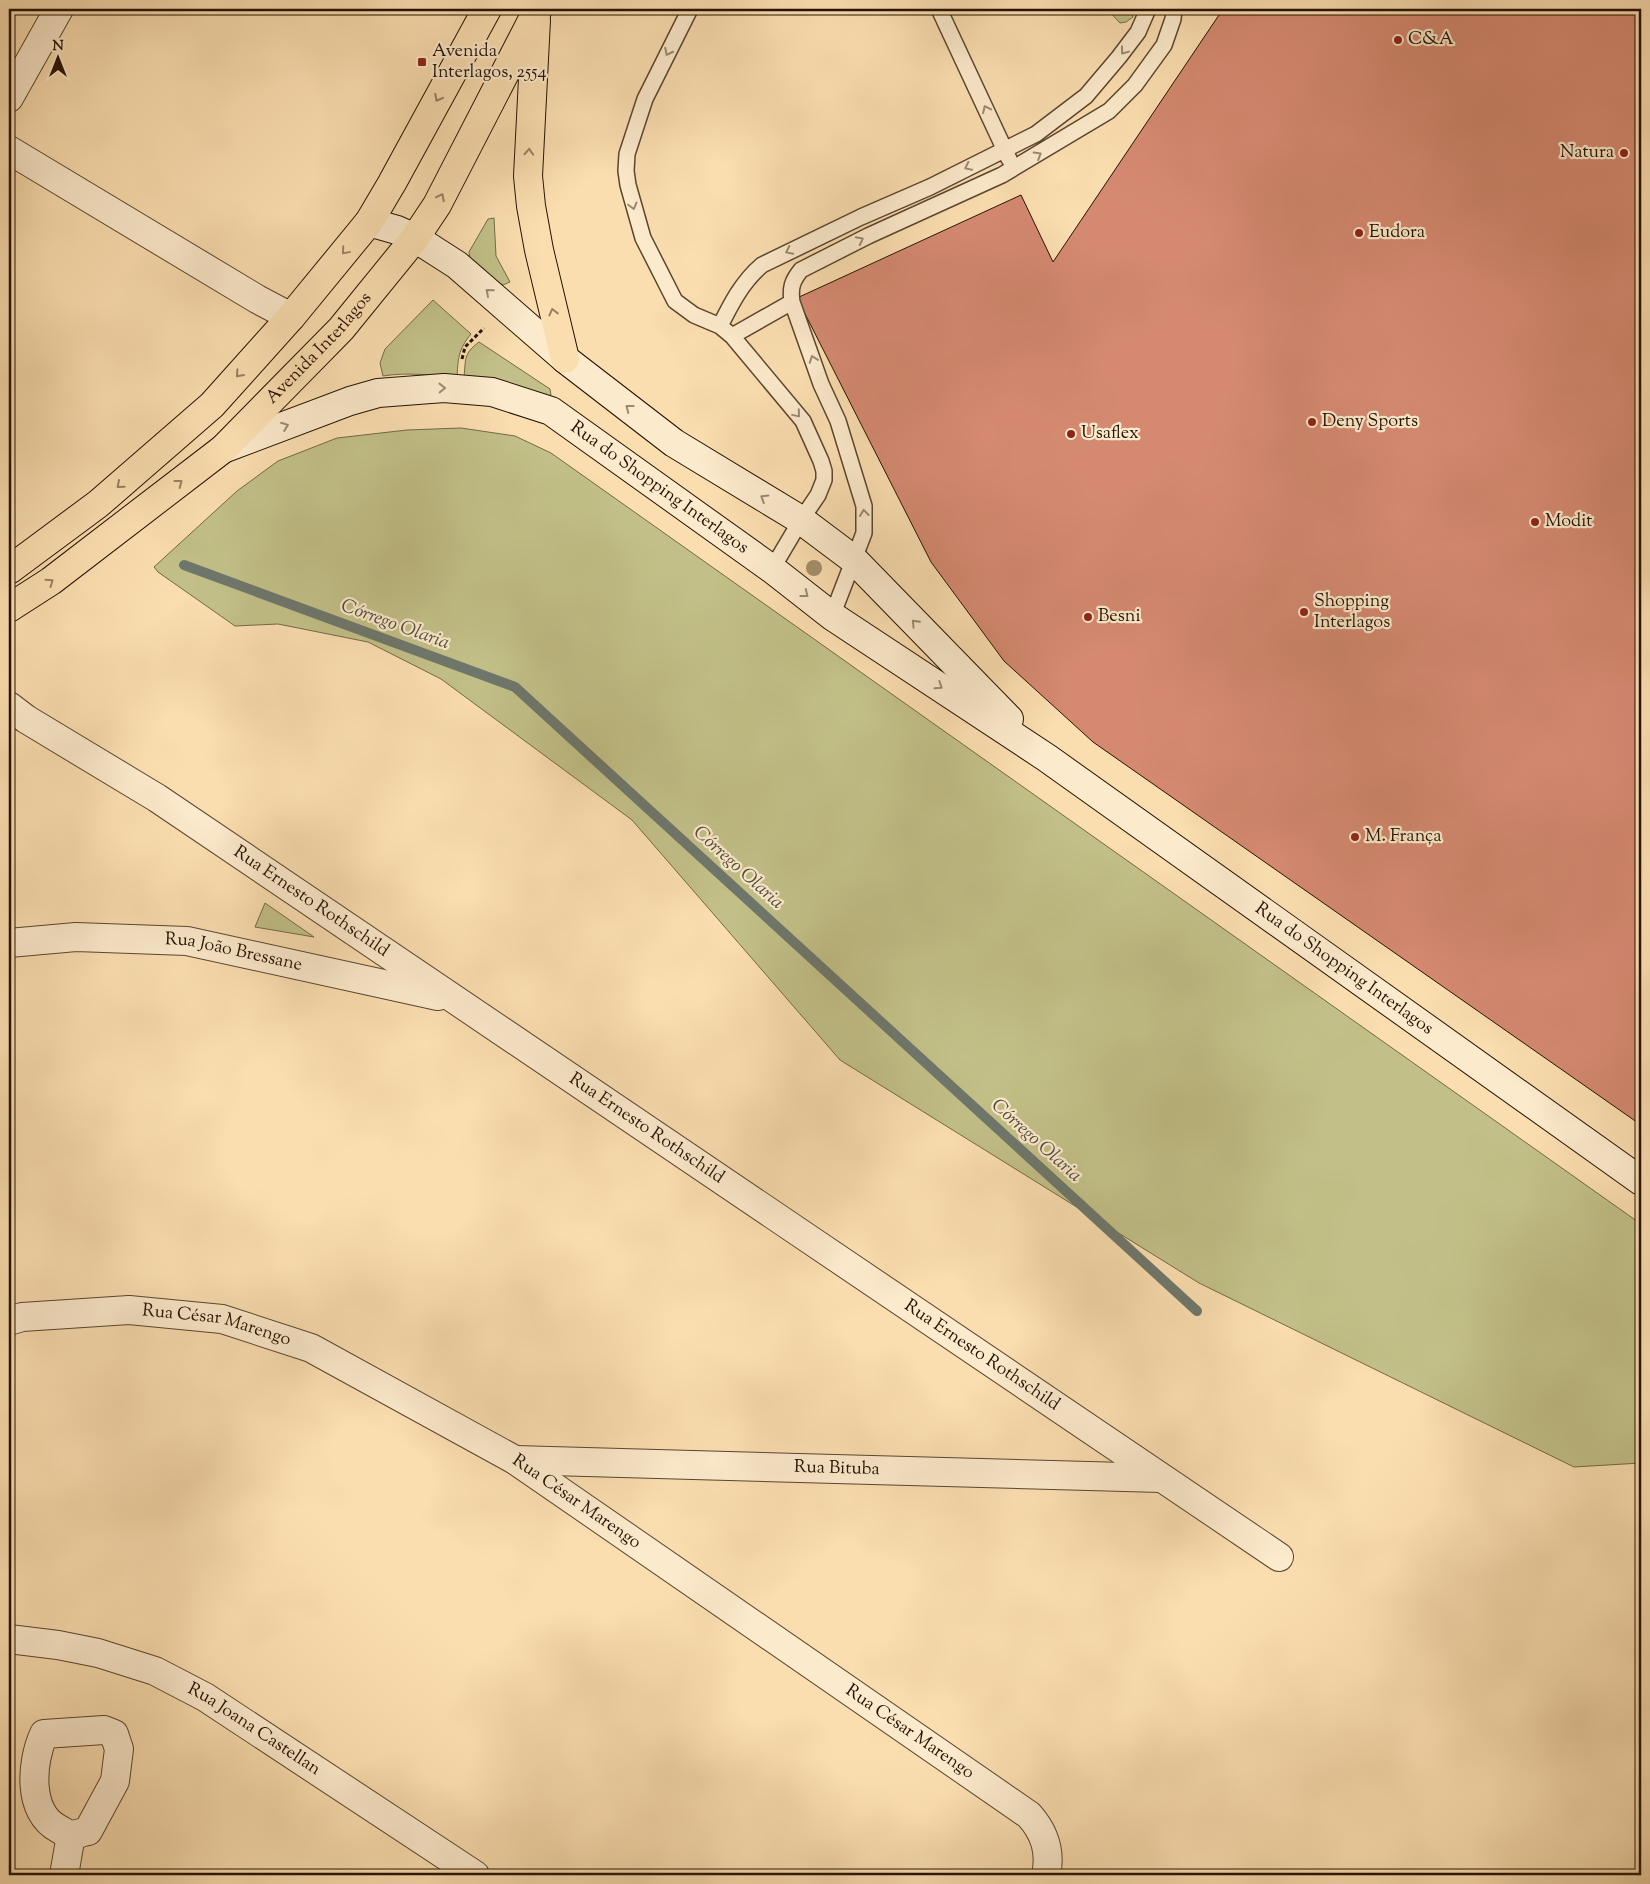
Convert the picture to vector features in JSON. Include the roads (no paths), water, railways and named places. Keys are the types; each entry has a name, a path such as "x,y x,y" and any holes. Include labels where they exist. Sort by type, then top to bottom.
{"main road":[{"path":"9,570 98,504 212,405 291,317 370,222 487,9"},
{"path":"537,10 529,184 539,250 565,359"},
{"name":"Avenida Interlagos","path":"9,608 51,581 223,450 341,329 415,238 437,205 537,10"}],"street":[{"path":"9,98 58,9"},
{"path":"9,150 257,299 291,317"},
{"name":"Rua do Shopping Interlagos","path":"370,222 397,230 415,238 457,265 565,359 674,443 801,520 853,559 1047,758"},
{"name":"Rua do Shopping Interlagos","path":"223,450 350,401 378,393 444,388 492,392 551,412 772,569 832,616 1047,758 1641,1181"},
{"name":"Rua Ernesto Rothschild","path":"9,706 26,719 156,798 1279,1557"},
{"name":"Rua João Bressane","path":"9,943 76,937 187,941 454,1000"},
{"name":"Rua César Marengo","path":"9,1320 22,1317 129,1310 222,1319 311,1348 515,1460 1029,1815 1038,1825 1048,1849 1046,1875"},
{"name":"Rua Bituba","path":"515,1460 1161,1478"},
{"name":"Rua Joana Castellan","path":"9,1639 58,1645 98,1653 156,1671 204,1697 476,1875"},
{"path":"64,1875 71,1835"}],"lane":[{"path":"690,9 644,99 627,154 626,171 635,212 644,238 675,301 694,315 720,326 732,336 803,421 822,461 824,480 818,495 772,569"},
{"path":"939,9 1005,149 1013,170"},
{"path":"720,326 735,295 762,265 861,216 930,186 1036,134 1086,96 1133,38 1148,9"},
{"path":"832,616 864,533 864,506 838,421 822,384 792,302 790,292 792,283 801,270 868,236 1013,170 1109,111 1135,85 1155,60 1168,35 1174,9"},
{"path":"732,336 792,302"}],"waterway":[{"name":"Córrego Olaria","path":"184,565 515,687 1197,1311"}],"place":[{"name":"C&A","path":"1398,40"},
{"name":"Avenida Interlagos, 2554","path":"422,62"},
{"name":"Natura","path":"1624,153"},
{"name":"Eudora","path":"1359,233"},
{"name":"Deny Sports","path":"1312,422"},
{"name":"Usaflex","path":"1071,434"},
{"name":"Modit","path":"1535,522"},
{"name":"Shopping Interlagos","path":"1304,612"},
{"name":"Besni","path":"1088,617"},
{"name":"M. França","path":"1355,837"}]}
